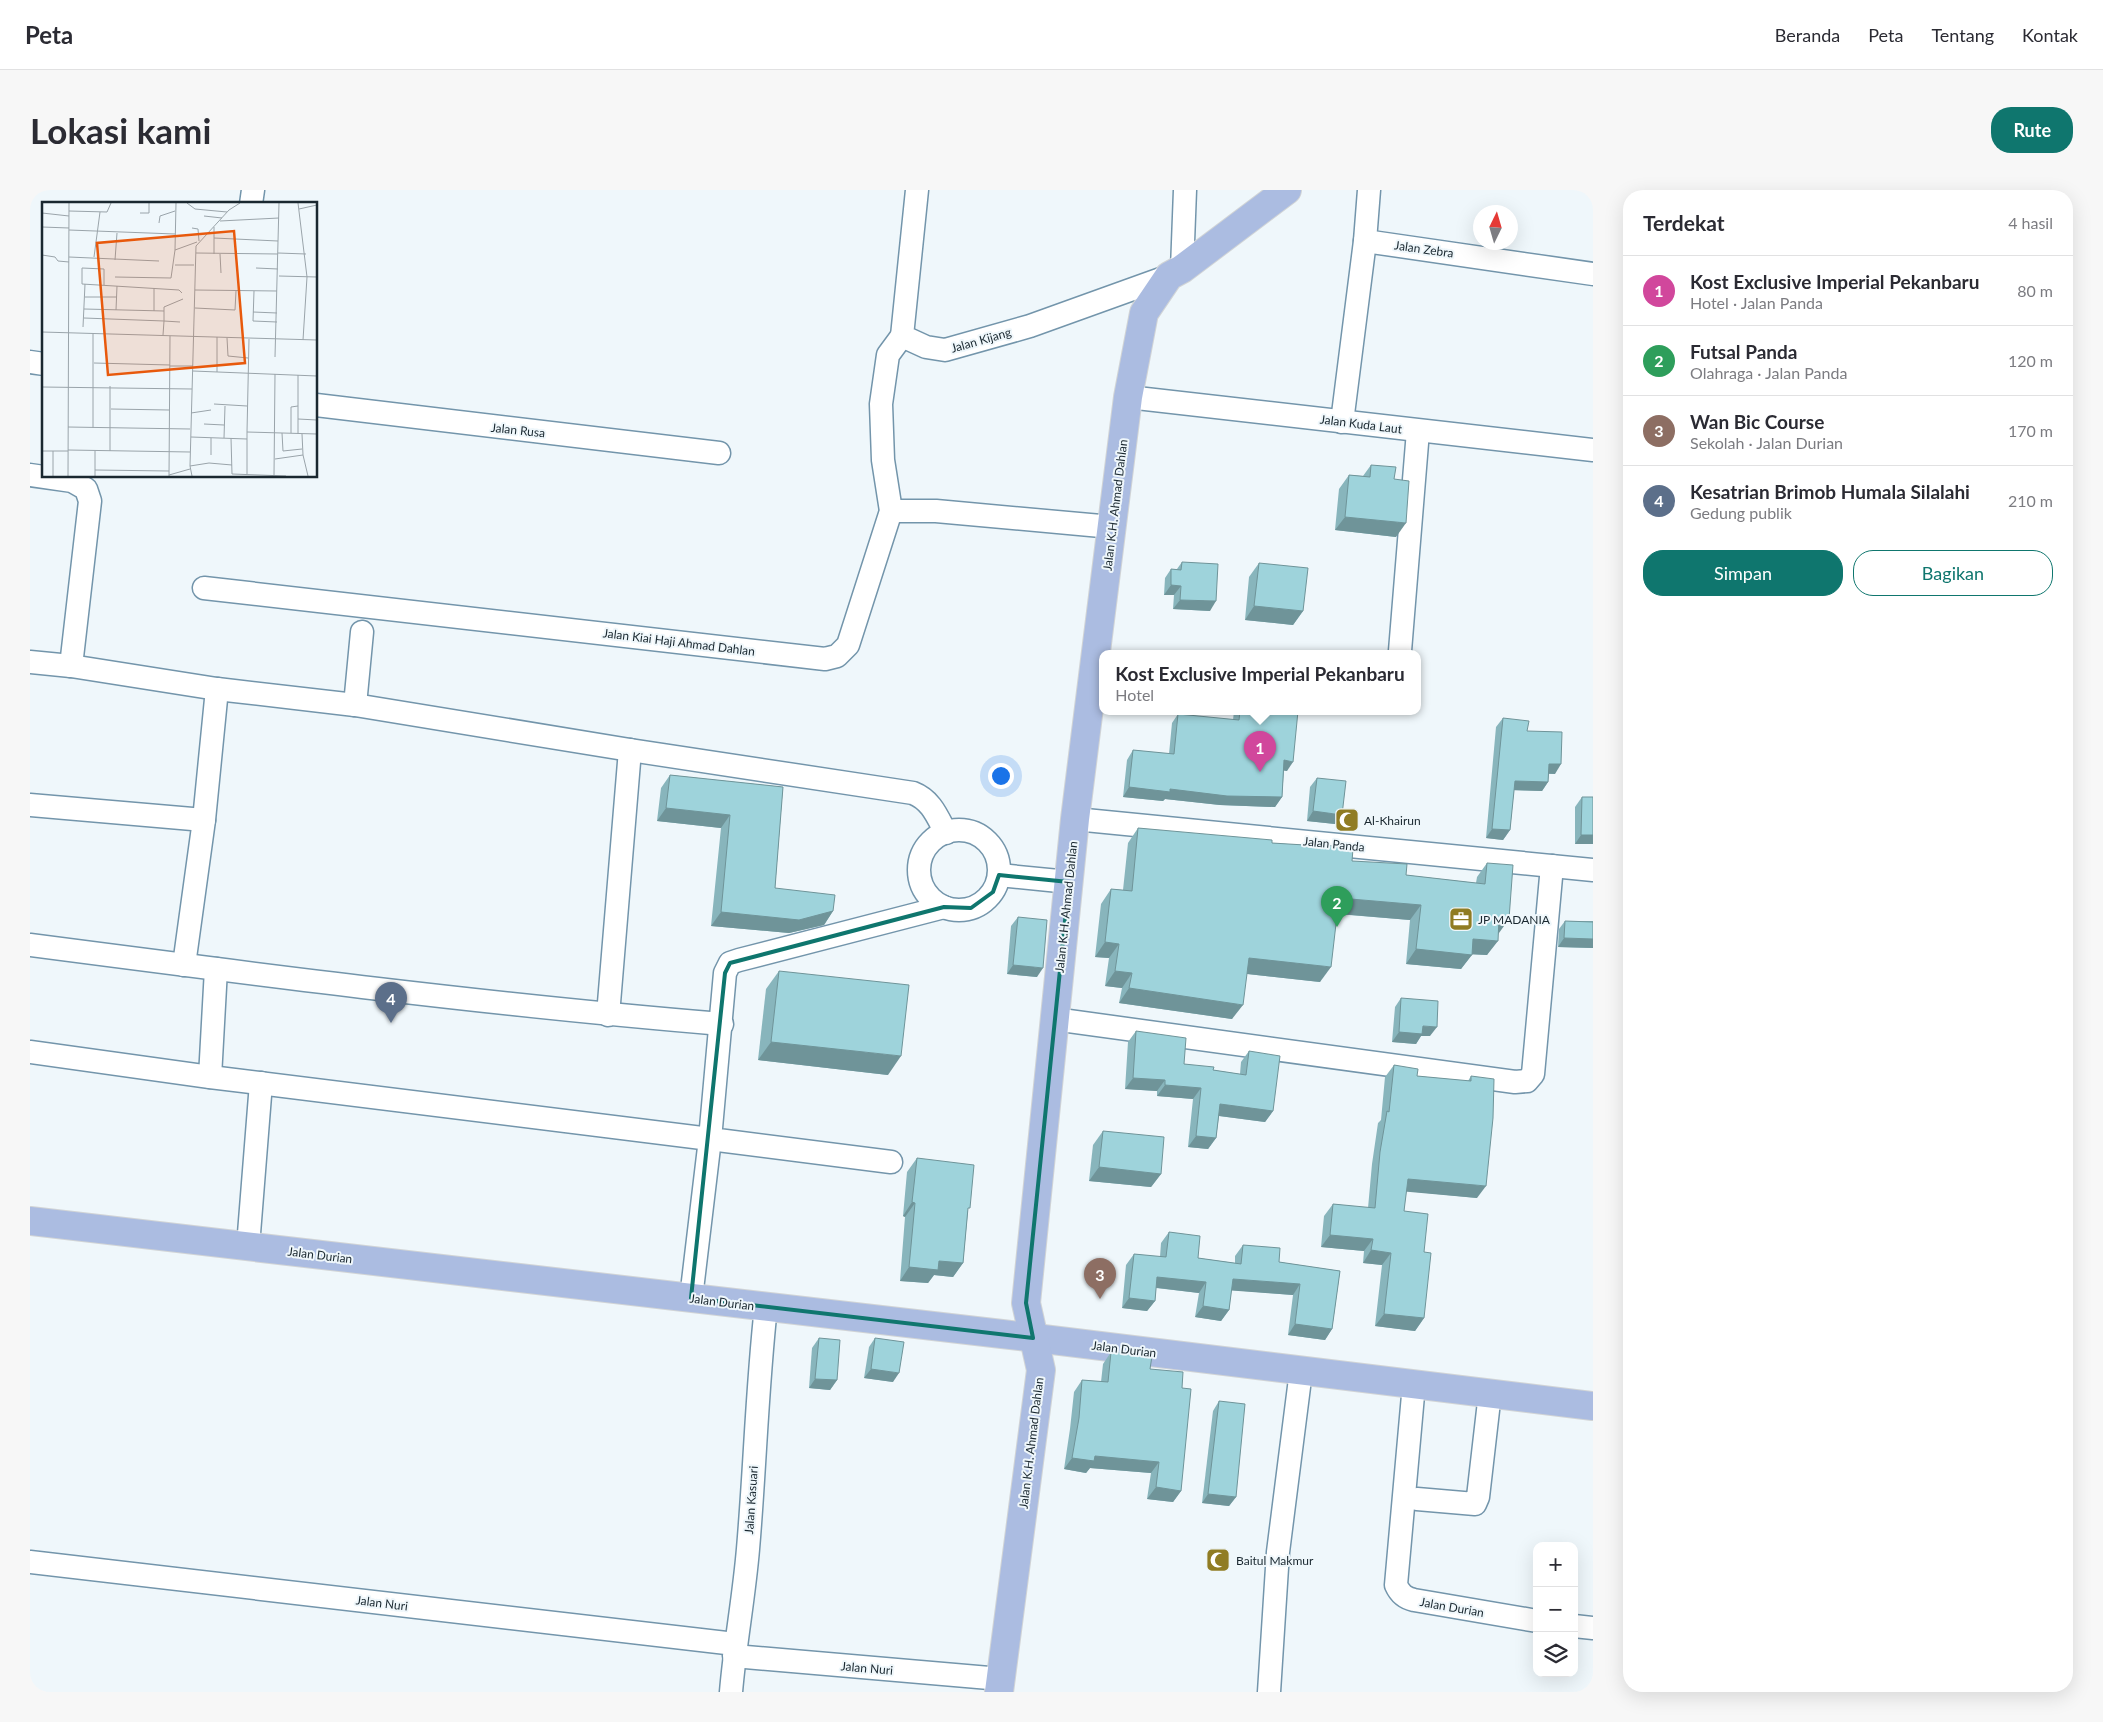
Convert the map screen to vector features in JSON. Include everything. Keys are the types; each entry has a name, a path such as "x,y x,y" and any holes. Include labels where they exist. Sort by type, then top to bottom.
{"main road":[{"name":"Jalan K.H. Ahmad Dahlan","path":"1000,1686 1041,1370 1026,1303 1054,1019 1075,819 1128,396 1144,313 1176,272 1287,190"},
{"name":"Jalan Durian","path":"30,1221 1033,1338 1593,1406"}],"street":[{"path":"917,190 902,336 888,355 881,404 883,460 890,511 936,511 1112,527"},
{"path":"1176,272 1185,190"},
{"path":"1342,422 1365,241 1369,190"},
{"name":"Jalan Zebra","path":"1365,241 1593,274"},
{"name":"Jalan Kijang","path":"902,336 926,347 946,350 1030,326 1176,272"},
{"name":"Jalan Kuda Laut","path":"1128,396 1593,450"},
{"name":"Jalan Rusa","path":"318,405 719,453"},
{"path":"1400,650 1418,430"},
{"path":"51,478 72,481 86,489 90,501 71,666"},
{"name":"Jalan Kiai Haji Ahmad Dahlan","path":"204,588 825,659 837,656 848,645 890,511"},
{"path":"355,705 362,632"},
{"path":"30,662 71,666 217,689 355,705 630,750 913,793 922,796 930,804 946,833"},
{"path":"184,965 204,820 217,689"},
{"path":"608,1015 630,750"},
{"path":"30,805 204,820"},
{"name":"Jalan Panda","path":"1075,819 1593,870"},
{"path":"959,830 972,832 984,839 993,849 998,862 999,875 993,892 979,905 962,910 944,907 924,890 919,865 925,848 946,833 959,830"},
{"path":"1054,1019 1515,1082 1527,1081 1533,1074 1552,866"},
{"path":"999,875 1069,882"},
{"path":"691,1298 710,1139 726,973 730,963 944,907"},
{"path":"30,945 608,1015 722,1024"},
{"path":"210,1077 216,969"},
{"path":"30,1052 210,1077 891,1162"},
{"path":"248,1246 261,1083"},
{"name":"Jalan Kasuari","path":"731,1692 734,1650 748,1550 760,1360 766,1307"},
{"path":"1269,1692 1278,1552 1301,1371"},
{"name":"Jalan Durian","path":"1414,1384 1396,1585 1399,1592 1406,1598 1414,1600 1533,1620"},
{"path":"1417,1499 1475,1504 1478,1498 1490,1393"},
{"name":"Jalan Nuri","path":"30,1562 734,1650 1000,1686"},
{"path":"1578,1626 1593,1628"}],"highlighted area":[{"path":"999,875 1069,882 1026,1303 1033,1338 691,1298 725,973 730,963 944,907 971,908 993,892"}],"building":[{"path":"1371,465 1396,467 1394,479 1409,481 1406,523 1345,517 1349,475 1370,477"},
{"path":"1182,562 1218,564 1216,601 1180,600 1181,586 1171,585 1171,569 1181,570"},
{"path":"1259,563 1308,568 1303,611 1254,606"},
{"path":"1178,715 1239,720 1240,715 1298,715 1293,762 1284,760 1282,797 1227,796 1170,789 1170,792 1129,787 1133,750 1174,754"},
{"path":"1503,718 1529,721 1527,731 1562,732 1561,764 1549,764 1548,782 1515,781 1510,830 1492,829"},
{"path":"670,775 783,787 775,888 835,895 833,911 799,920 721,912 730,815 666,808"},
{"path":"1317,778 1346,781 1342,815 1313,811"},
{"path":"1582,797 1593,797 1593,835 1581,835"},
{"path":"1138,828 1272,840 1272,843 1305,845 1305,842 1353,849 1352,861 1407,864 1406,875 1485,884 1487,863 1513,865 1509,919 1499,918 1498,941 1473,939 1472,955 1416,949 1421,905 1339,898 1331,967 1249,958 1243,1005 1129,988 1132,973 1115,971 1119,944 1105,942 1111,889 1132,891"},
{"path":"1018,917 1047,920 1043,968 1013,965"},
{"path":"1565,921 1593,922 1593,939 1564,938"},
{"path":"779,971 909,985 901,1056 771,1042"},
{"path":"1401,998 1438,1001 1437,1027 1423,1026 1422,1034 1399,1032"},
{"path":"1136,1031 1186,1038 1184,1064 1214,1067 1213,1070 1246,1075 1249,1051 1280,1056 1273,1111 1220,1104 1216,1138 1196,1136 1201,1088 1165,1085 1165,1080 1133,1078"},
{"path":"1394,1065 1418,1069 1417,1076 1471,1081 1471,1076 1494,1079 1493,1118 1486,1186 1408,1179 1404,1211 1428,1214 1424,1252 1431,1253 1424,1318 1384,1314 1391,1253 1371,1250 1373,1239 1330,1235 1333,1204 1375,1208 1380,1152 1387,1111 1389,1112"},
{"path":"1103,1131 1164,1137 1161,1174 1099,1167"},
{"path":"917,1158 974,1165 963,1263 939,1261 938,1270 909,1267 915,1203 912,1202"},
{"path":"1169,1232 1200,1236 1198,1258 1241,1264 1243,1245 1280,1248 1279,1262 1340,1271 1332,1329 1295,1324 1300,1284 1233,1279 1229,1310 1203,1306 1206,1282 1157,1277 1155,1301 1129,1298 1134,1254 1166,1257"},
{"path":"819,1338 840,1340 837,1380 815,1379"},
{"path":"875,1338 904,1342 899,1373 871,1369"},
{"path":"1111,1352 1152,1356 1150,1369 1183,1372 1182,1388 1191,1389 1181,1491 1156,1487 1159,1462 1095,1456 1094,1461 1072,1458 1079,1418 1082,1380 1108,1382"},
{"path":"1219,1401 1245,1404 1236,1497 1208,1494"}],"place":[{"name":"Kost Exclusive Imperial Pekanbaru","path":"1260,772"},
{"name":"Al-Khairun","path":"1347,820"},
{"name":"JP MADANIA","path":"1461,919"},
{"name":"Futsal Panda","path":"1337,927"},
{"name":"Kesatrian Brimob Humala Silalahi","path":"391,1023"},
{"name":"Wan Bic Course","path":"1100,1299"},
{"name":"Baitul Makmur","path":"1218,1560"}]}
